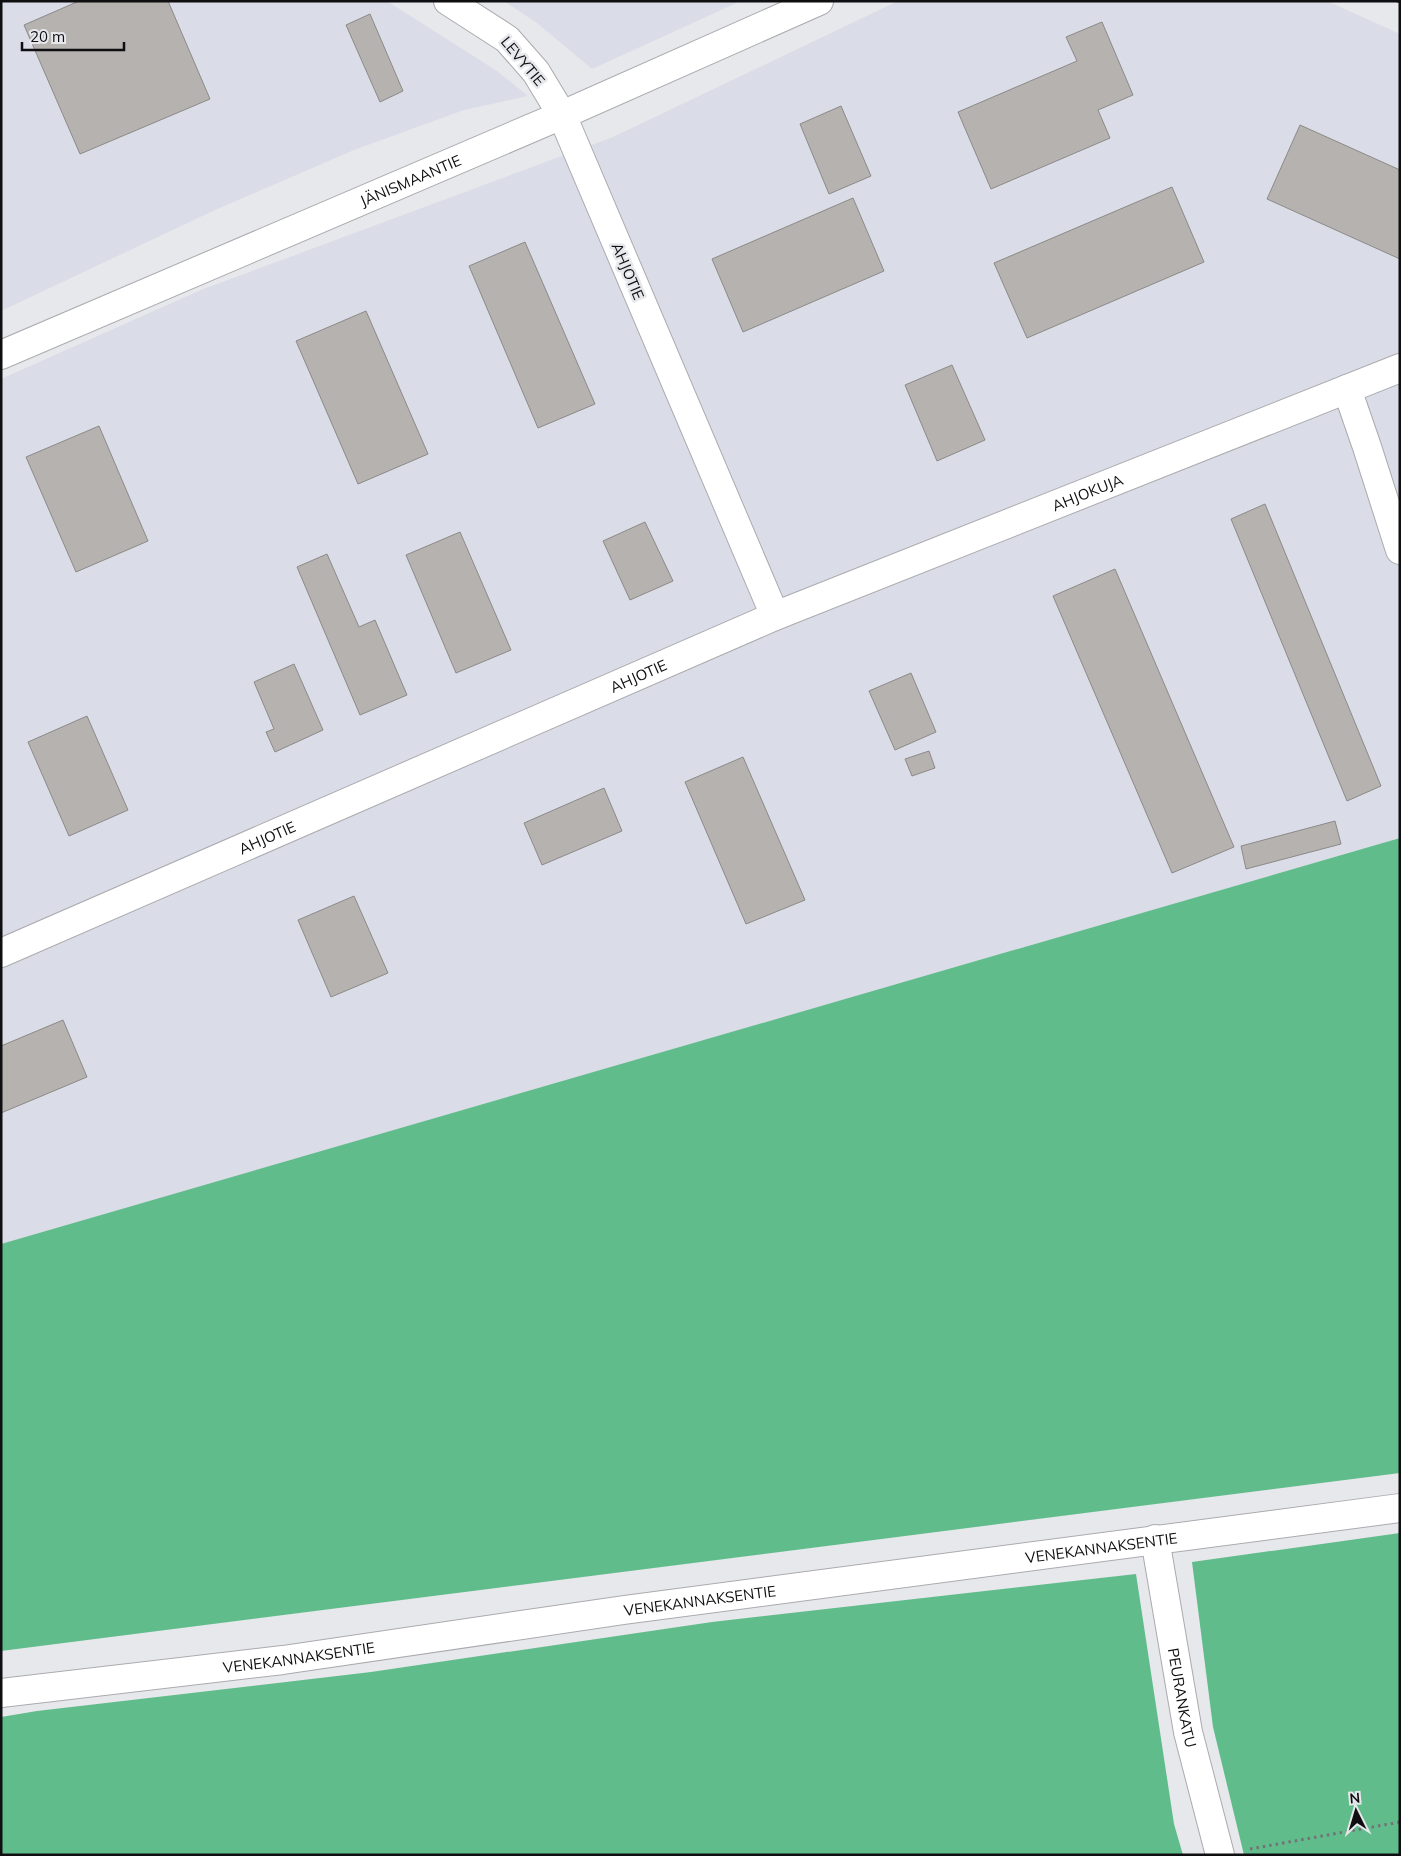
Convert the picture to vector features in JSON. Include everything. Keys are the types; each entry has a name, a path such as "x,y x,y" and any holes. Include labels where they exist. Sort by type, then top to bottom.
{"street":[{"name":"LEVYTIE","path":"448,1 506,39 536,72 562,115"},
{"name":"JÄNISMAANTIE","path":"1,355 562,115 818,1"},
{"name":"AHJOTIE","path":"1,953 775,616 562,115"},
{"name":"AHJOKUJA","path":"775,616 1400,368"},
{"path":"1347,389 1400,550"},
{"name":"VENEKANNAKSENTIE","path":"1,1693 283,1660 624,1610 1400,1508"},
{"name":"PEURANKATU","path":"1155,1540 1188,1732 1220,1854"}],"path":[{"path":"1220,1854 1400,1822"}],"shaded area":[{"path":"1,1 387,1 497,71 528,96 464,110 354,150 215,210 1,311"},
{"path":"504,1 741,1 592,69 537,23"},
{"path":"898,1 1327,1 1400,34 1400,838 1,1244 1,379 201,290 613,137"}],"green space":[{"path":"1400,838 1400,1473 1,1651 1,1244"},
{"path":"1400,1533 1400,1855 1244,1855 1213,1727 1192,1562"},
{"path":"1136,1574 1174,1824 1183,1855 1,1855 1,1717 37,1711 371,1672 712,1622"}],"building":[{"path":"79,1 168,1 210,99 80,154 24,25"},
{"path":"370,14 403,91 380,102 346,25"},
{"path":"1102,22 1133,95 1098,110 1110,138 991,189 958,112 1077,61 1066,37"},
{"path":"841,106 871,176 829,194 800,124"},
{"path":"1300,125 1400,170 1400,259 1267,199"},
{"path":"1172,187 1204,262 1027,338 994,263"},
{"path":"853,198 884,271 743,332 712,259"},
{"path":"525,242 595,404 538,428 469,266"},
{"path":"366,311 428,454 358,484 296,341"},
{"path":"952,365 985,440 937,461 905,385"},
{"path":"99,426 148,541 76,572 26,457"},
{"path":"1265,504 1381,786 1347,801 1231,519"},
{"path":"645,522 673,581 630,600 603,541"},
{"path":"460,532 511,650 456,673 406,555"},
{"path":"327,554 359,627 375,620 407,695 360,715 297,567"},
{"path":"1115,569 1234,847 1172,873 1053,596"},
{"path":"294,664 323,730 275,752 266,732 274,729 254,682"},
{"path":"911,673 936,732 895,750 869,691"},
{"path":"87,716 128,810 69,836 28,742"},
{"path":"929,751 935,768 912,776 905,759"},
{"path":"743,757 805,900 746,924 685,782"},
{"path":"604,788 622,831 542,865 524,823"},
{"path":"1335,821 1341,844 1246,869 1241,846"},
{"path":"354,896 388,973 331,997 298,920"},
{"path":"63,1020 87,1077 1,1113 1,1046"}]}
